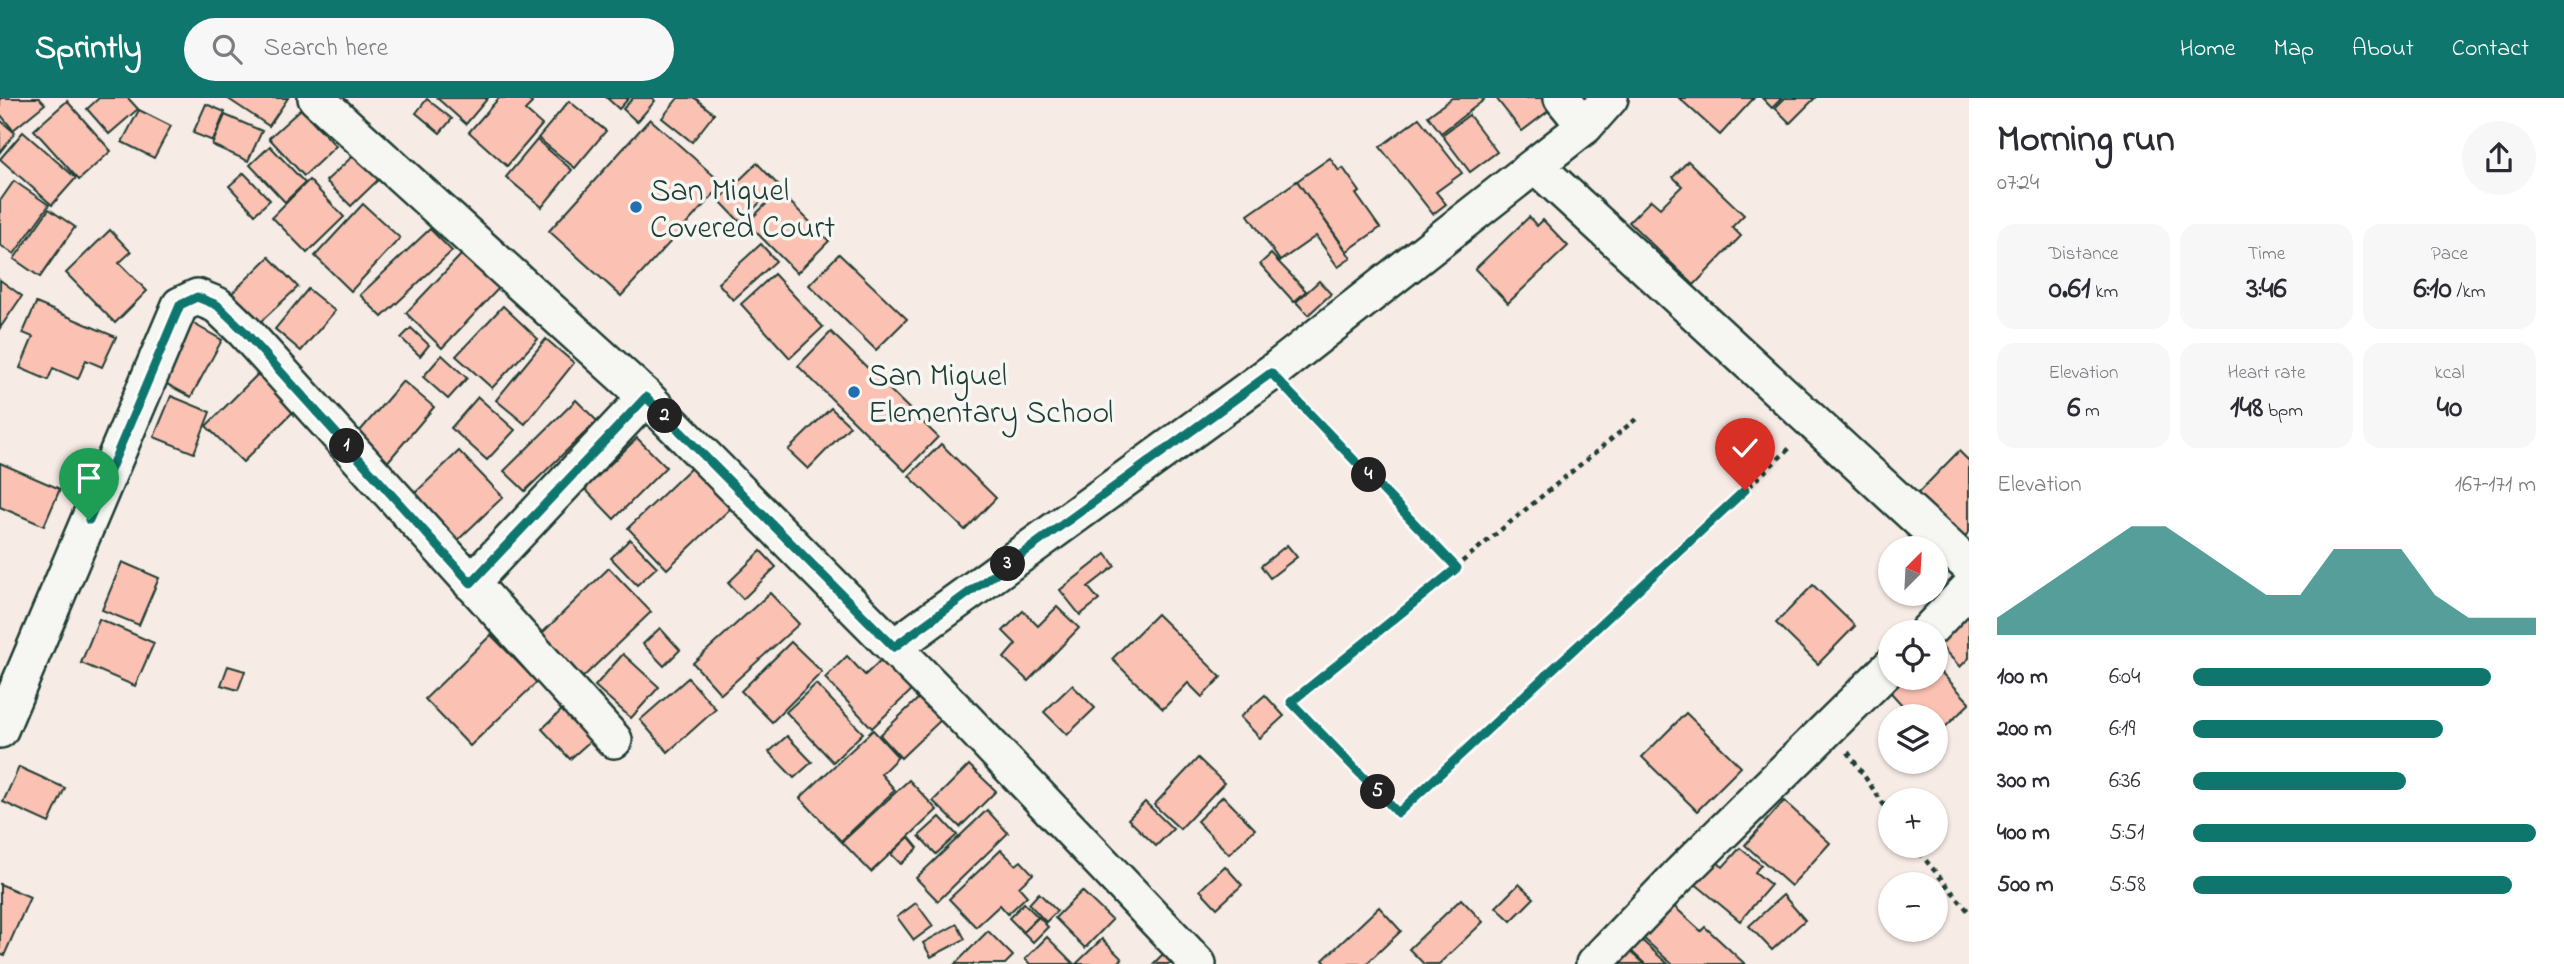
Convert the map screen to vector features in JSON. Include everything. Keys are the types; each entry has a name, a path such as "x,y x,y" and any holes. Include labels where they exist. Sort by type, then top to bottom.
{"street":[{"path":"316,98 646,397 894,647 1198,964"},
{"path":"1562,98 1585,126"},
{"path":"894,647 1271,373 1536,166 1585,126 1610,98"},
{"path":"1536,166 1969,566"},
{"path":"0,730 180,305 197,297 217,305 244,331 614,740"},
{"path":"471,583 646,397"},
{"path":"1938,620 1969,587"},
{"path":"1594,964 1687,867 1878,679"}],"path":[{"path":"1271,373 1457,568"},
{"path":"1636,419 1291,702 1398,813 1815,425"},
{"path":"1830,725 1878,796"},
{"path":"1924,858 1969,912"}],"building":[{"path":"0,98 39,98 45,104 13,130 0,114"},
{"path":"99,98 128,98 138,109 109,134 87,109"},
{"path":"227,98 288,98 269,126"},
{"path":"437,98 488,98 466,124"},
{"path":"499,98 526,98 532,103 525,110 542,125 507,166 469,132"},
{"path":"607,98 629,98 619,109"},
{"path":"633,98 653,98 655,101 637,122 623,109"},
{"path":"678,98 695,98 714,114 692,142 662,118"},
{"path":"1452,98 1484,100 1441,133 1428,116"},
{"path":"1496,98 1542,98 1551,109 1522,131"},
{"path":"1679,98 1754,98 1720,135"},
{"path":"1762,98 1782,98 1772,108"},
{"path":"1785,98 1815,98 1790,123 1775,108"},
{"path":"427,99 452,119 440,133 416,113"},
{"path":"67,101 111,151 79,180 34,130"},
{"path":"569,101 606,131 575,168 538,138"},
{"path":"206,104 225,112 213,141 193,133"},
{"path":"301,109 336,146 304,176 269,138"},
{"path":"139,110 171,126 154,158 122,142"},
{"path":"225,115 262,131 248,161 212,145"},
{"path":"1469,115 1497,152 1470,172 1442,135"},
{"path":"1419,118 1462,173 1436,192 1446,204 1433,214 1380,147"},
{"name":"San Miguel Covered Court","path":"650,119 723,184 621,296 549,231"},
{"path":"0,120 15,133 0,152"},
{"path":"23,132 76,178 52,205 0,159"},
{"path":"537,140 572,170 542,207 506,177"},
{"path":"270,146 305,183 285,202 250,165"},
{"path":"355,154 379,179 351,206 326,181"},
{"path":"1330,158 1339,171 1343,168 1360,192 1356,194 1380,228 1347,251 1297,181"},
{"path":"1688,161 1744,215 1732,227 1741,236 1694,285 1629,222 1651,200 1660,208 1682,186 1673,177"},
{"path":"757,163 778,185 740,222 719,200"},
{"path":"244,173 270,200 255,214 229,186"},
{"path":"309,180 344,217 307,253 272,217"},
{"path":"14,181 49,205 14,254 0,245 0,201"},
{"path":"1297,181 1351,258 1338,267 1316,236 1280,261 1248,215"},
{"path":"779,191 829,241 797,273 747,223"},
{"path":"363,204 400,238 351,291 315,256"},
{"path":"49,209 75,227 40,277 14,259"},
{"path":"1529,217 1537,226 1543,220 1568,246 1508,303 1475,269"},
{"path":"430,229 452,251 382,317 360,295"},
{"path":"110,230 131,252 119,263 147,291 115,323 66,273"},
{"path":"761,244 776,261 733,300 718,283"},
{"path":"462,254 499,288 442,348 406,313"},
{"path":"839,254 907,319 876,350 809,285"},
{"path":"1271,254 1306,291 1294,302 1260,264"},
{"path":"269,257 298,287 256,326 228,297"},
{"path":"774,274 823,327 790,358 741,304"},
{"path":"0,280 22,296 0,328"},
{"path":"1319,281 1331,294 1308,315 1296,302"},
{"path":"308,289 335,311 301,351 275,329"},
{"path":"36,303 116,337 102,367 86,360 78,379 53,368 48,380 20,368 33,337 23,333"},
{"path":"503,306 538,339 492,388 456,356"},
{"path":"192,323 222,340 191,397 161,381"},
{"path":"411,328 429,345 420,356 401,338"},
{"path":"831,332 938,437 905,471 798,366"},
{"path":"546,339 574,363 525,424 496,400"},
{"path":"442,355 467,378 448,399 423,377"},
{"path":"263,369 300,405 243,462 206,426"},
{"path":"403,381 434,407 385,465 354,438"},
{"path":"171,396 210,412 194,453 154,437"},
{"path":"478,397 515,430 487,460 451,428"},
{"path":"576,400 597,421 525,491 504,471"},
{"path":"831,408 850,426 808,469 788,450"},
{"path":"637,438 666,467 614,519 585,489"},
{"path":"941,444 996,498 965,530 909,476"},
{"path":"459,451 503,497 458,540 414,494"},
{"path":"1959,451 1969,461 1969,532 1962,539 1916,495"},
{"path":"0,463 60,489 44,526 0,507"},
{"path":"693,466 732,507 667,569 628,528"},
{"path":"630,539 657,567 637,585 611,558"},
{"path":"1287,545 1297,557 1270,578 1261,566"},
{"path":"761,551 776,567 743,599 728,583"},
{"path":"1106,554 1115,566 1088,587 1099,600 1080,615 1060,590"},
{"path":"122,562 159,578 139,625 102,610"},
{"path":"609,568 651,612 579,681 537,638"},
{"path":"1813,585 1855,626 1818,664 1776,623"},
{"path":"770,593 799,624 721,694 693,663"},
{"path":"1057,607 1079,628 1028,681 1004,658 1016,644 1003,631 1023,611 1038,626"},
{"path":"1969,608 1969,658 1960,667 1948,654 1948,629"},
{"path":"1157,614 1221,677 1202,697 1188,683 1163,709 1112,659"},
{"path":"99,619 154,643 135,686 81,663"},
{"path":"660,628 680,650 664,666 643,644"},
{"path":"491,635 537,682 470,746 425,699"},
{"path":"791,642 822,672 772,722 741,691"},
{"path":"623,654 659,687 631,718 595,686"},
{"path":"847,656 865,675 885,656 915,687 872,728 825,678"},
{"path":"228,666 245,671 238,690 221,685"},
{"path":"688,678 716,709 668,752 640,720"},
{"path":"1948,680 1969,702 1948,724 1948,704 1901,704 1888,690 1948,690"},
{"path":"816,684 863,733 833,762 786,712"},
{"path":"1072,685 1095,708 1067,735 1044,712"},
{"path":"923,694 944,717 901,758 880,735"},
{"path":"1265,695 1284,716 1260,738 1240,717"},
{"path":"568,704 597,735 570,759 542,729"},
{"path":"1686,713 1741,767 1697,811 1642,757"},
{"path":"873,730 898,757 881,774 895,790 841,841 800,798"},
{"path":"787,736 812,762 794,778 769,752"},
{"path":"1198,758 1224,783 1180,829 1154,805"},
{"path":"969,765 996,791 960,827 933,801"},
{"path":"19,767 65,788 49,823 3,802"},
{"path":"909,780 937,810 871,872 842,842"},
{"path":"1223,796 1255,829 1229,854 1197,821"},
{"path":"1784,801 1830,843 1791,886 1745,845"},
{"path":"1145,802 1173,829 1156,846 1128,819"},
{"path":"987,810 1008,833 938,901 916,878"},
{"path":"940,817 957,835 936,854 919,836"},
{"path":"909,837 918,848 901,864 891,854"},
{"path":"1740,848 1761,865 1755,872 1771,885 1740,921 1693,882 1713,859 1723,867"},
{"path":"1001,850 1016,865 1021,861 1033,874 1019,887 1027,896 1008,914 1000,905 976,927 949,899"},
{"path":"1225,866 1242,885 1217,908 1200,890"},
{"path":"0,884 30,897 4,956 0,954"},
{"path":"1519,884 1534,898 1511,921 1496,907"},
{"path":"1082,891 1112,920 1085,948 1055,918"},
{"path":"1039,893 1057,911 1046,922 1029,904"},
{"path":"1783,895 1805,920 1772,950 1749,926"},
{"path":"1665,898 1701,931 1705,927 1745,964 1672,964 1642,937"},
{"path":"1461,899 1483,922 1439,964 1424,964 1409,949"},
{"path":"916,903 933,926 914,940 897,917"},
{"path":"1024,903 1038,917 1023,932 1009,918"},
{"path":"1379,907 1401,931 1366,964 1327,964 1323,960"},
{"path":"1039,917 1048,927 1033,942 1023,932"},
{"path":"957,924 965,939 931,957 923,943"},
{"path":"988,931 1013,956 1005,964 955,964"},
{"path":"1047,937 1074,964 1030,964 1025,959"},
{"path":"1638,937 1668,964 1645,964 1628,948"},
{"path":"1102,939 1122,959 1117,964 1076,964"},
{"path":"1620,943 1644,964 1602,964"},
{"path":"1164,953 1174,964 1153,964"}],"place":[{"name":"San Miguel Covered Court","path":"636,207"},
{"name":"San Miguel Elementary School","path":"854,392"}],"route":[{"path":"89,520 180,305 197,297 217,305 244,331 471,583 646,397 894,647 1271,373 1457,568 1291,702 1398,813 1745,490"}]}
